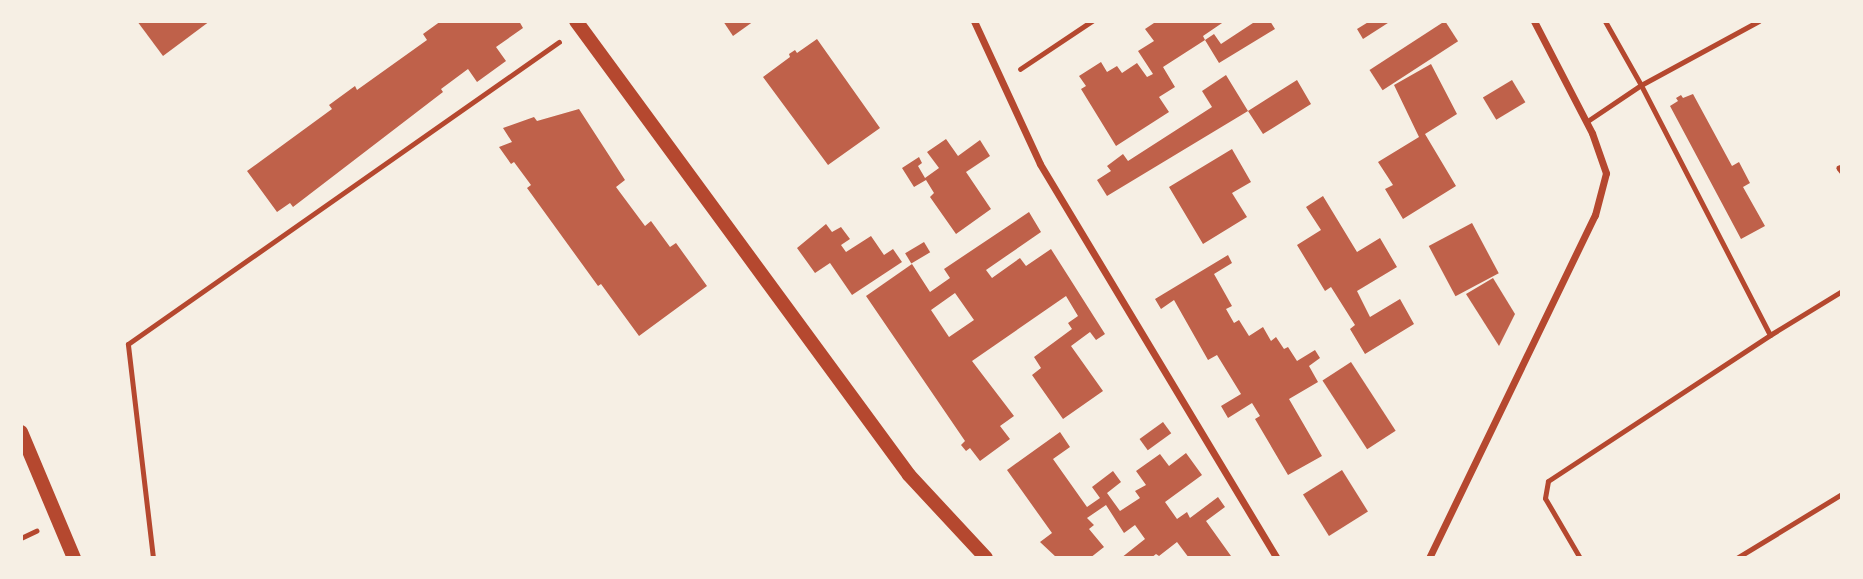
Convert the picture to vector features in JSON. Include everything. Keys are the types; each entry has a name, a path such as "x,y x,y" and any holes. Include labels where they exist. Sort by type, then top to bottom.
{"main road":[{"path":"578,23 909,475 978,555"},
{"path":"21,432 74,558"}],"street":[{"path":"974,21 1040,164 1277,558"},
{"path":"1429,558 1595,215 1606,173 1586,122 1534,21"}],"lane":[{"path":"1605,21 1770,335"},
{"path":"1586,122 1640,85 1759,21"},
{"path":"1580,558 1545,498 1548,481 1770,335 1842,291"}],"path":[{"path":"1001,81 1092,21"},
{"path":"153,558 128,344 578,23"},
{"path":"1842,167 1839,168 1842,172"},
{"path":"1737,558 1842,494"}],"building":[{"path":"137,21 210,21 163,56"},
{"path":"441,21 519,21 523,28 496,47 506,61 477,82 468,69 441,89 443,92 293,207 290,203 277,212 247,171 332,109 329,105 355,86 357,90 427,40 423,34"},
{"path":"723,21 754,21 733,36"},
{"path":"1157,21 1225,21 1203,36 1205,40 1163,67 1175,87 1159,97 1169,112 1116,146 1081,89 1086,86 1079,76 1101,62 1107,72 1117,66 1122,73 1137,63 1147,77 1153,74 1138,51 1154,41 1145,29"},
{"path":"1256,21 1270,21 1275,29 1219,63 1205,40 1214,34 1221,44"},
{"path":"1370,21 1391,21 1363,39 1357,29"},
{"path":"1445,21 1458,41 1383,90 1370,70"},
{"path":"817,39 880,128 828,165 763,77 790,57 789,54 795,50 797,53"},
{"path":"1431,64 1457,114 1425,134 1456,186 1403,219 1385,189 1393,185 1378,162 1419,137 1394,85"},
{"path":"1226,75 1248,111 1107,196 1097,180 1111,171 1107,166 1123,154 1128,161 1212,107 1202,91"},
{"path":"1297,80 1311,104 1263,134 1248,111"},
{"path":"1512,80 1525,102 1496,120 1483,98"},
{"path":"1693,94 1732,166 1739,162 1750,183 1743,187 1765,226 1741,239 1670,106 1678,101 1676,98 1681,95 1683,98"},
{"path":"579,109 625,180 616,187 645,226 651,221 670,247 676,243 707,286 639,336 601,284 598,286 527,188 531,185 499,147 512,142 503,128 534,117 537,121"},
{"path":"946,139 958,156 980,140 990,156 966,172 991,209 956,234 930,197 934,193 926,180 914,187 902,168 919,157 922,163 918,166 925,178 939,168 927,152"},
{"path":"1232,149 1251,182 1232,193 1247,217 1203,244 1169,187"},
{"path":"1323,196 1357,252 1380,238 1397,267 1357,291 1370,317 1400,299 1414,324 1365,354 1350,329 1355,325 1331,287 1325,291 1297,245 1321,230 1306,207"},
{"path":"1029,212 1041,232 986,270 992,278 1020,258 1026,266 1051,249 1105,334 1096,340 1090,332 1071,346 1103,391 1063,419 1032,375 1041,368 1034,357 1072,329 1068,323 1078,316 1066,296 972,361 1014,416 1000,426 1010,439 980,461 970,448 966,451 961,445 965,441 866,296 912,264 930,292 950,278 944,269","holes":["955,293 974,320 949,337 931,310"]},
{"path":"1472,223 1499,273 1455,296 1429,246"},
{"path":"826,224 832,232 841,227 850,239 841,245 846,252 871,236 884,255 893,249 902,262 852,295 830,263 815,273 797,248"},
{"path":"924,242 930,252 911,264 905,253"},
{"path":"1228,255 1232,263 1214,274 1232,306 1226,309 1234,323 1239,320 1249,336 1263,327 1271,341 1276,337 1284,349 1288,347 1297,361 1315,350 1320,358 1309,366 1318,382 1289,399 1322,456 1288,475 1255,419 1260,416 1252,403 1228,418 1221,406 1241,394 1217,355 1208,360 1174,300 1161,309 1155,299"},
{"path":"1493,278 1515,314 1499,346 1466,294"},
{"path":"1351,362 1396,431 1367,449 1322,381"},
{"path":"1163,422 1171,433 1148,450 1140,439"},
{"path":"1060,432 1070,447 1053,459 1087,507 1100,498 1092,487 1113,471 1121,482 1107,493 1120,511 1140,498 1135,491 1146,485 1136,471 1160,454 1169,466 1186,453 1202,475 1165,502 1177,519 1187,512 1190,518 1218,497 1225,507 1206,521 1231,556 1189,558 1177,542 1159,556 1156,554 1151,558 1121,558 1145,539 1135,525 1124,533 1106,505 1087,518 1094,525 1089,529 1104,547 1090,558 1057,558 1040,542 1052,533 1007,470"},
{"path":"1342,470 1368,512 1329,536 1303,494"}]}
